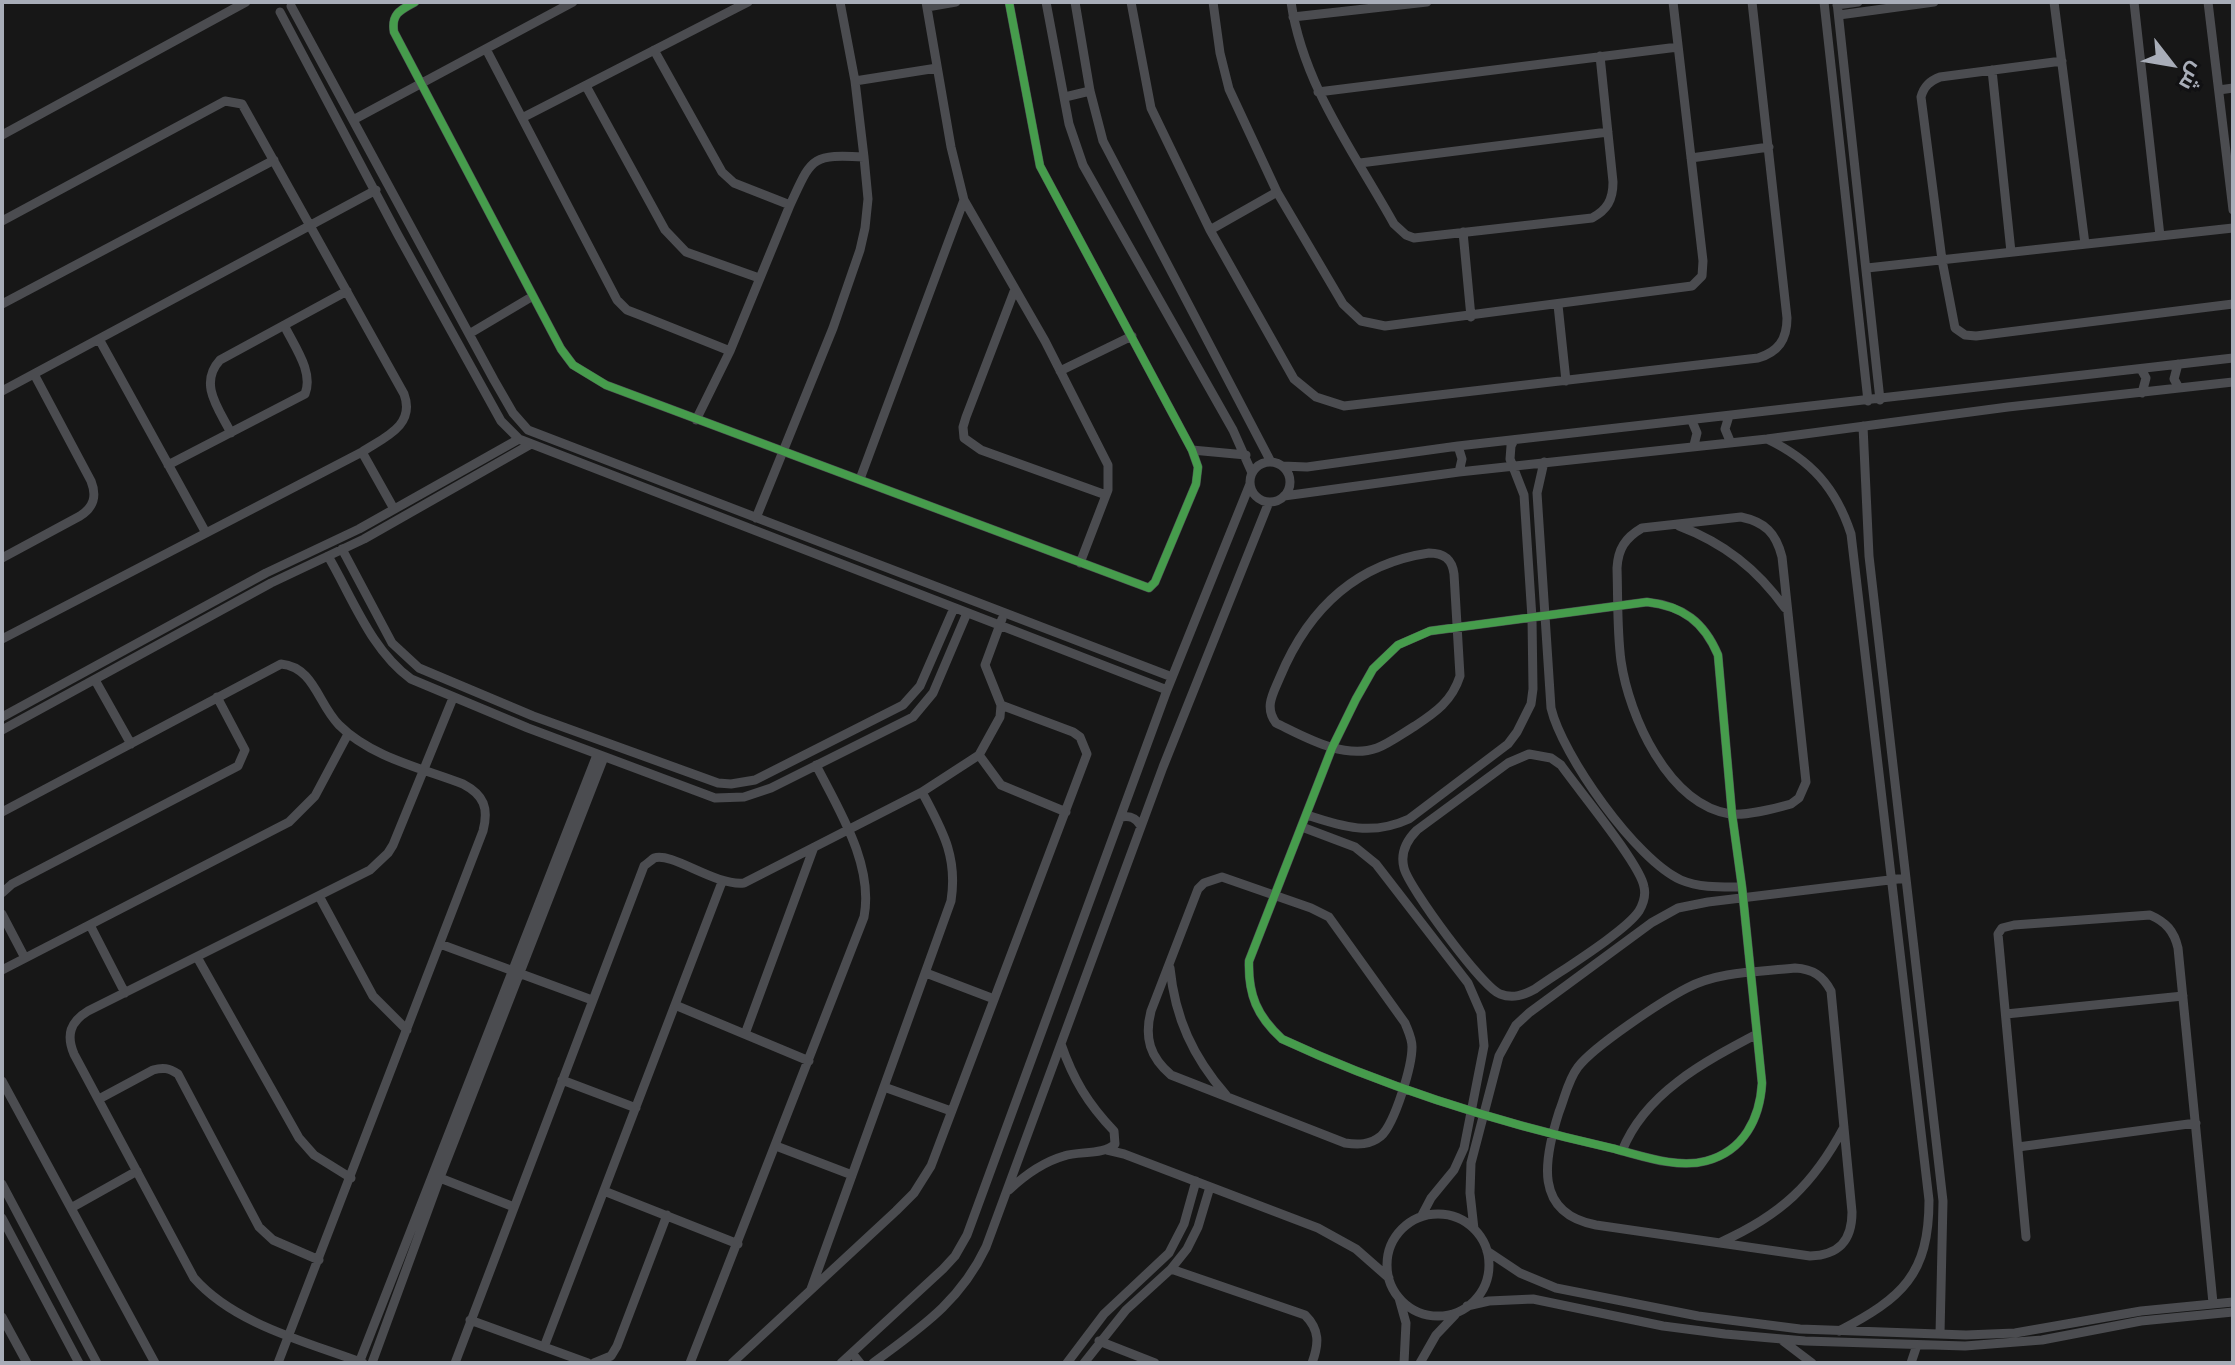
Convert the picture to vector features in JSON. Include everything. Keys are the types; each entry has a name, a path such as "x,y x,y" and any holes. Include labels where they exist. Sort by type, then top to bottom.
{"street":[{"path":"2,135 246,2"},
{"path":"415,2 397,12 392,22 394,32 561,349 573,365 606,385 1145,588 1152,585 1196,484 1198,467 1192,450 1040,166 1009,2"},
{"path":"353,120 573,2"},
{"path":"522,118 748,2"},
{"path":"756,518 833,328 860,250 868,199 855,81 840,2"},
{"path":"956,2 927,5 954,161 964,200 1060,371 1108,465 1110,481 1080,563"},
{"path":"841,1363 943,1269 967,1235 1167,690 1252,473 1246,455 1094,188 1076,146 1046,2"},
{"path":"1075,2 1090,91 1103,141 1276,464 1290,480 1284,496"},
{"path":"1131,2 1151,108 1210,230 1294,379 1304,390 1331,404 1344,406 1758,358 1777,349 1784,340 1787,318 1752,2"},
{"path":"1213,2 1229,89 1277,192 1343,304 1361,321 1385,326 1692,286 1702,276 1703,261 1673,2"},
{"path":"1291,2 1318,92 1394,224 1414,238 1592,218 1602,213 1613,194 1600,56"},
{"path":"1293,17 1427,2"},
{"path":"1824,2 1868,401"},
{"path":"1838,7 1858,2"},
{"path":"1838,7 1934,2"},
{"path":"2054,2 2085,244"},
{"path":"2134,2 2160,236"},
{"path":"2208,2 2233,210"},
{"path":"291,6 494,380 513,413 528,430 1172,677"},
{"path":"1838,7 1880,400"},
{"path":"280,12 501,421 519,439 1167,690"},
{"path":"1318,92 1678,47"},
{"path":"486,49 617,300 627,310 730,351"},
{"path":"654,50 727,179 790,205"},
{"path":"2062,61 1933,80 1921,97 1942,260 1955,328 1965,335 2233,304"},
{"path":"855,81 937,68"},
{"path":"1992,70 2011,252"},
{"path":"314,77 325,71"},
{"path":"1832,73 1845,71"},
{"path":"586,86 665,230 679,248 759,278"},
{"path":"2219,90 2233,88"},
{"path":"1065,97 1090,91"},
{"path":"2,221 225,101 234,101 248,111 407,402 405,420 400,427 362,452 2,639"},
{"path":"1360,163 1608,132"},
{"path":"1691,158 1769,147"},
{"path":"696,420 730,351 808,165 830,155 864,157"},
{"path":"2,304 274,160"},
{"path":"2,391 376,190"},
{"path":"1210,230 1277,192"},
{"path":"860,479 964,200"},
{"path":"398,235 410,228"},
{"path":"1867,268 2233,228"},
{"path":"1463,232 1471,317"},
{"path":"1015,289 966,417 964,438 981,450 1106,495"},
{"path":"231,433 210,392 208,380 211,369 220,360 347,291"},
{"path":"469,334 533,296"},
{"path":"1558,305 1566,381"},
{"path":"168,465 305,394 309,384 307,374 284,325"},
{"path":"1060,371 1132,336"},
{"path":"99,339 206,533"},
{"path":"1862,350 1876,348"},
{"path":"1252,473 1260,465 1307,467 1458,446 2233,358"},
{"path":"2178,364 2174,374 2179,388"},
{"path":"2141,369 2146,383 2142,393"},
{"path":"2,558 80,516 89,510 94,501 95,490 91,481 34,374"},
{"path":"483,387 494,380"},
{"path":"873,1363 943,1309 964,1286 986,1247 1141,826 1269,502 1284,496 1459,472 1767,439 2008,407 2233,382"},
{"path":"1729,416 1725,429 1730,441"},
{"path":"1692,421 1697,433 1694,445"},
{"path":"1863,426 1869,556 1943,1201 1940,1334"},
{"path":"2,717 266,573 359,529 519,439"},
{"path":"1767,439 1791,450 1821,476 1843,509 1851,534 1929,1200 1925,1247 1903,1289 1886,1305 1839,1331"},
{"path":"1307,815 1359,830 1385,828 1409,819 1508,744 1525,718 1533,689 1532,618 1524,495 1512,466 1510,452 1514,440"},
{"path":"2,730 271,583 364,539 531,444"},
{"path":"1458,446 1462,459 1459,472"},
{"path":"1192,450 1246,455"},
{"path":"362,452 394,509"},
{"path":"598,470 601,459"},
{"path":"481,460 487,470"},
{"path":"1544,462 1537,493 1554,722 1567,748 1610,811 1646,855 1669,873 1696,885 1742,887"},
{"path":"1250,484 1254,494 1269,502"},
{"path":"1741,517 1769,529 1778,542 1806,772 1804,790 1791,804 1732,814 1695,798 1680,786 1653,750 1632,706 1621,659 1618,556 1623,544 1642,528 1675,525 1741,517"},
{"path":"1675,525 1702,535 1750,566 1771,587 1787,611"},
{"path":"359,529 364,539"},
{"path":"342,549 392,643 409,661 429,674 706,780 731,784 755,780 903,705 920,686 954,608"},
{"path":"1438,553 1447,557 1453,565 1458,627 1460,676 1455,690 1447,703 1379,747 1356,751 1332,748 1276,723 1270,716 1268,706 1292,648 1321,608 1339,591 1406,556 1438,553"},
{"path":"328,556 390,660 411,679 528,728 715,798 759,793 899,725 924,706 933,693 967,613"},
{"path":"1647,602 1666,604 1684,611 1711,638 1721,674 1732,814 1762,1083 1761,1104 1754,1123 1742,1140 1717,1157 1687,1164 1552,1135 1472,1112 1292,1044 1266,1024 1254,1005 1248,983 1249,961 1332,748 1373,669 1398,645 1430,631 1618,606 1647,602"},
{"path":"455,1363 644,866 654,859 665,857 722,882 744,883 922,792 979,755 1000,717 1001,705 985,665 1005,613"},
{"path":"2,812 281,664 293,665 303,671 333,719 348,734 378,752 476,791 484,802 487,817 278,1363"},
{"path":"95,680 131,744"},
{"path":"49,692 55,702"},
{"path":"2,893 12,884 238,766 245,750 217,697"},
{"path":"453,698 388,853 370,870 77,1018 70,1029 69,1042 194,1278 205,1290 239,1314 289,1335 361,1363 601,756"},
{"path":"732,1363 914,1193 931,1166 1085,763 1085,745 1073,732 1001,705"},
{"path":"528,728 533,716"},
{"path":"2,970 289,822 315,796 348,734"},
{"path":"1508,744 1518,757"},
{"path":"979,755 1001,785 1066,812"},
{"path":"1541,755 1561,765 1640,877 1644,887 1640,909 1626,924 1524,995 1512,997 1500,994 1489,988 1412,887 1403,858 1410,837 1417,830 1518,757 1541,755"},
{"path":"690,1363 864,917 867,902 864,878 848,830 816,765"},
{"path":"755,780 759,793"},
{"path":"1135,781 1142,793 1154,793"},
{"path":"810,1292 951,901 954,883 949,847 922,792"},
{"path":"1121,817 1137,819 1141,826"},
{"path":"1409,819 1417,830"},
{"path":"1302,827 1366,855 1468,983 1481,1013 1484,1046 1472,1112 1459,1159 1421,1217"},
{"path":"745,1034 814,847"},
{"path":"1222,877 1276,895 1329,917 1405,1023 1412,1049 1388,1127 1380,1136 1357,1145 1171,1075 1152,1053 1148,1025 1198,889 1204,883 1222,877"},
{"path":"1906,878 1678,908 1651,923 1530,1012 1516,1025 1499,1056 1470,1178 1474,1229 1487,1251 1520,1273 1556,1288 1710,1318 1800,1329 2015,1333 2141,1311 2233,1302"},
{"path":"544,1347 722,882"},
{"path":"1398,895 1412,887"},
{"path":"319,896 373,996 407,1030"},
{"path":"1640,909 1651,923"},
{"path":"2,914 25,958"},
{"path":"2026,1237 1998,934 2002,928 2014,925 2150,915 2160,919 2175,936 2213,1303"},
{"path":"90,925 125,993"},
{"path":"440,944 592,1000"},
{"path":"197,957 299,1138 314,1155 351,1178"},
{"path":"1170,965 1173,994 1192,1050 1227,1096"},
{"path":"1807,969 1826,981 1833,1003 1844,1127 1852,1226 1847,1239 1837,1250 1824,1255 1810,1256 1580,1222 1567,1215 1556,1203 1546,1174 1552,1135 1569,1083 1588,1056 1689,986 1714,977 1807,969"},
{"path":"372,1363 517,972"},
{"path":"926,973 994,999"},
{"path":"1475,997 1489,988"},
{"path":"2006,1014 2183,996"},
{"path":"675,1005 809,1061"},
{"path":"1622,1151 1634,1125 1652,1103 1700,1067 1757,1034"},
{"path":"1061,1044 1079,1088 1114,1131 1115,1144 1107,1150"},
{"path":"99,1099 162,1067 178,1074 259,1227 273,1240 319,1260"},
{"path":"562,1080 636,1108"},
{"path":"2,1081 155,1363"},
{"path":"884,1087 951,1111"},
{"path":"2018,1147 2196,1123"},
{"path":"1721,1243 1762,1222 1807,1185 1828,1158 1844,1127"},
{"path":"776,1146 852,1175"},
{"path":"1006,1193 1047,1162 1080,1152 1107,1150 1196,1181 1343,1240 1368,1258 1389,1279 1399,1298 1406,1323 1404,1363"},
{"path":"71,1208 137,1171"},
{"path":"440,1178 514,1207"},
{"path":"1067,1363 1104,1314 1169,1253 1184,1224 1196,1181"},
{"path":"2,1184 97,1363"},
{"path":"1084,1363 1126,1310 1171,1269 1193,1239 1210,1187"},
{"path":"604,1191 738,1244"},
{"path":"470,1320 591,1363 611,1356 667,1215"},
{"path":"1389,1279 1389,1251 1395,1238 1404,1227 1421,1217 1449,1215 1474,1229"},
{"path":"2,1218 79,1363"},
{"path":"1420,1363 1436,1335 1483,1287 1488,1276 1487,1251"},
{"path":"1171,1269 1305,1315 1318,1336 1312,1363"},
{"path":"1399,1298 1428,1315 1441,1316 1511,1299 1533,1299 1692,1331 1780,1339 1917,1345 2017,1343 2141,1321 2233,1312"},
{"path":"2,1318 27,1363"},
{"path":"1780,1339 1812,1363"},
{"path":"1099,1341 1155,1363"},
{"path":"1911,1363 1917,1345"},
{"path":"852,1353 860,1363"}],"cycle path":[{"path":"415,2 398,13 394,32 561,349 573,365 606,385 1149,588 1155,582 1196,484 1198,467 1192,450 1040,166 1009,2"},
{"path":"1647,602 1671,607 1691,618 1706,633 1718,655 1762,1083 1758,1109 1740,1141 1730,1150 1706,1161 1683,1163 1658,1160 1527,1127 1444,1102 1361,1073 1282,1039 1266,1022 1252,995 1249,961 1332,748 1373,669 1398,645 1430,631 1647,602"}]}
